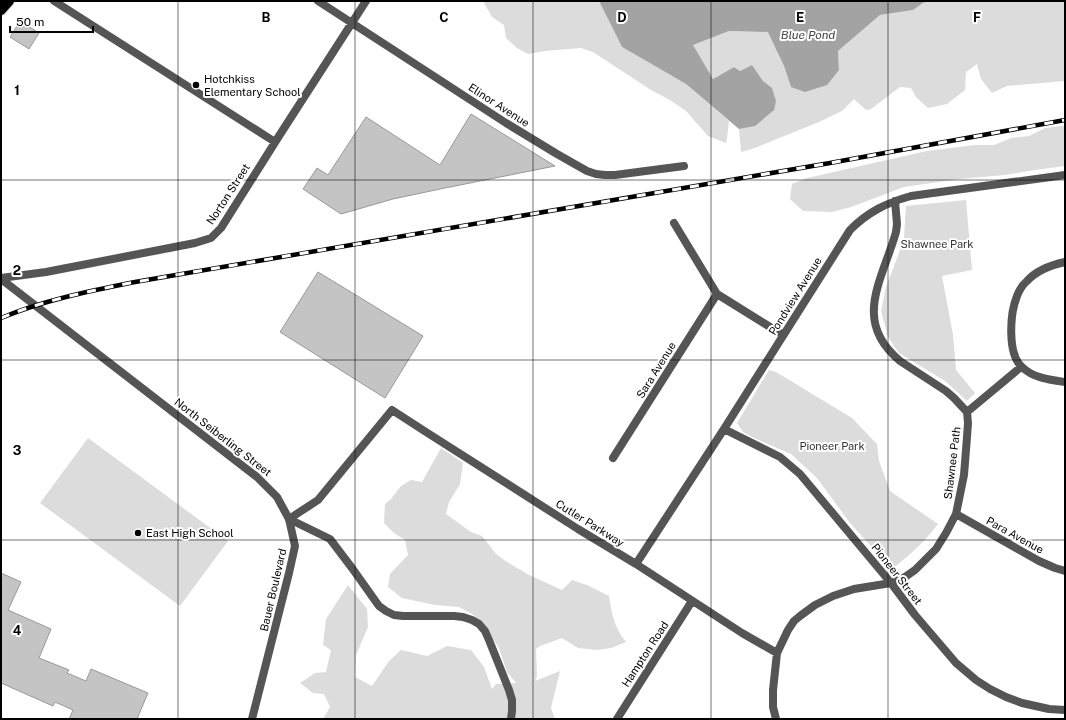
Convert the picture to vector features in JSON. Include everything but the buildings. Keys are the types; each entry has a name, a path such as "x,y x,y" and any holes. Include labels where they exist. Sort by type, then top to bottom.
{"main road":[{"path":"1,10 9,1"}],"street":[{"path":"54,1 275,142"},
{"name":"Elinor Avenue","path":"318,1 506,123 587,171 596,174 615,175 684,166"},
{"name":"Norton Street","path":"1,279 46,272 195,243 211,238 221,228 366,1"},
{"name":"Pondview Avenue","path":"636,564 724,429 850,230 860,220 871,212 895,201 911,196 1065,175"},
{"name":"Shawnee Path","path":"776,719 773,707 773,690 777,653 788,630 794,622 815,605 833,596 854,589 891,582 916,570 936,549 956,514 965,468 968,437 966,412 946,391 893,356 882,342 876,330 874,319 874,299 896,232 895,201"},
{"path":"674,223 717,294 783,335"},
{"path":"1065,262 1040,270 1026,281 1014,304 1011,340 1013,353 1021,367 1030,374 1049,380 1065,382"},
{"name":"North Seiberling Street","path":"1,279 257,477 277,497 289,519"},
{"name":"Sara Avenue","path":"613,458 717,294"},
{"path":"966,412 1021,367"},
{"name":"Cutler Parkway","path":"289,519 318,500 392,410 578,529 636,564 742,633 777,653"},
{"name":"Pioneer Street","path":"724,429 788,462 800,474 891,582 915,615 956,663 976,680 990,689 1022,703 1049,709 1065,710"},
{"name":"Para Avenue","path":"956,514 1039,561 1065,571"},
{"path":"289,519 330,539 379,606 386,611 394,615 403,616 463,617 479,624 485,631 509,690 512,700 511,719"},
{"name":"Bauer Boulevard","path":"252,719 295,546 289,519"},
{"name":"Hampton Road","path":"617,719 692,601"}],"green space":[{"path":"485,1 599,1 622,47 686,84 729,121 726,143 708,136 686,111 593,52 581,48 528,54 517,48 506,38 504,25 492,17 484,3"},
{"path":"926,1 1065,1 1065,81 1007,86 992,93 981,79 977,64 966,72 965,90 947,104 928,108 916,97 911,88 900,87 871,109 866,110 854,99 842,111 819,122 741,152 739,129 755,126 772,88 763,81 752,65 740,71 734,67 713,79 692,45 729,31 769,32 784,66 791,87 839,70 838,51 880,15 913,10"},
{"path":"1065,126 1065,166 904,187 851,207 832,212 803,211 790,199 792,184 807,178 927,151 975,145 994,145 1011,138 1029,136 1045,128"},
{"name":"Shawnee Park","path":"966,200 972,270 942,276 953,335 956,370 975,393 967,401 945,381 899,353 888,337 881,311 886,287 904,238 906,206"},
{"name":"Pioneer Park","path":"769,370 776,372 852,418 877,444 879,461 890,491 938,524 908,556 896,566 888,565 850,523 817,478 791,454 743,432 737,423"},
{"path":"88,438 228,541 180,606 40,503"},
{"path":"441,448 463,463 460,484 449,502 446,514 471,532 482,536 496,554 527,574 562,590 572,580 587,585 609,596 614,620 626,642 611,648 597,650 578,648 562,638 540,646 536,649 537,676 535,681 560,671 551,708 555,719 323,719 330,707 324,694 313,693 300,683 315,673 326,672 331,650 323,645 326,619 348,585 367,609 368,627 356,655 355,677 372,686 389,661 401,650 427,656 447,646 471,650 484,667 492,689 496,684 516,683 507,672 499,648 483,624 472,614 459,607 435,605 402,598 388,587 390,574 408,555 405,540 394,533 384,523 385,504 401,486 411,480 422,482"}],"water":[{"name":"Blue Pond","path":"599,1 926,1 913,10 880,15 838,51 839,70 827,85 805,92 791,87 784,66 768,32 729,31 693,45 713,79 734,67 740,71 752,65 763,81 772,88 776,101 774,110 755,126 739,129 686,84 622,47"}],"railway":[{"path":"1,318 50,301 135,282 830,163 1065,120"}],"place":[{"name":"Hotchkiss Elementary School","path":"196,85"},
{"name":"East High School","path":"138,533"}]}
